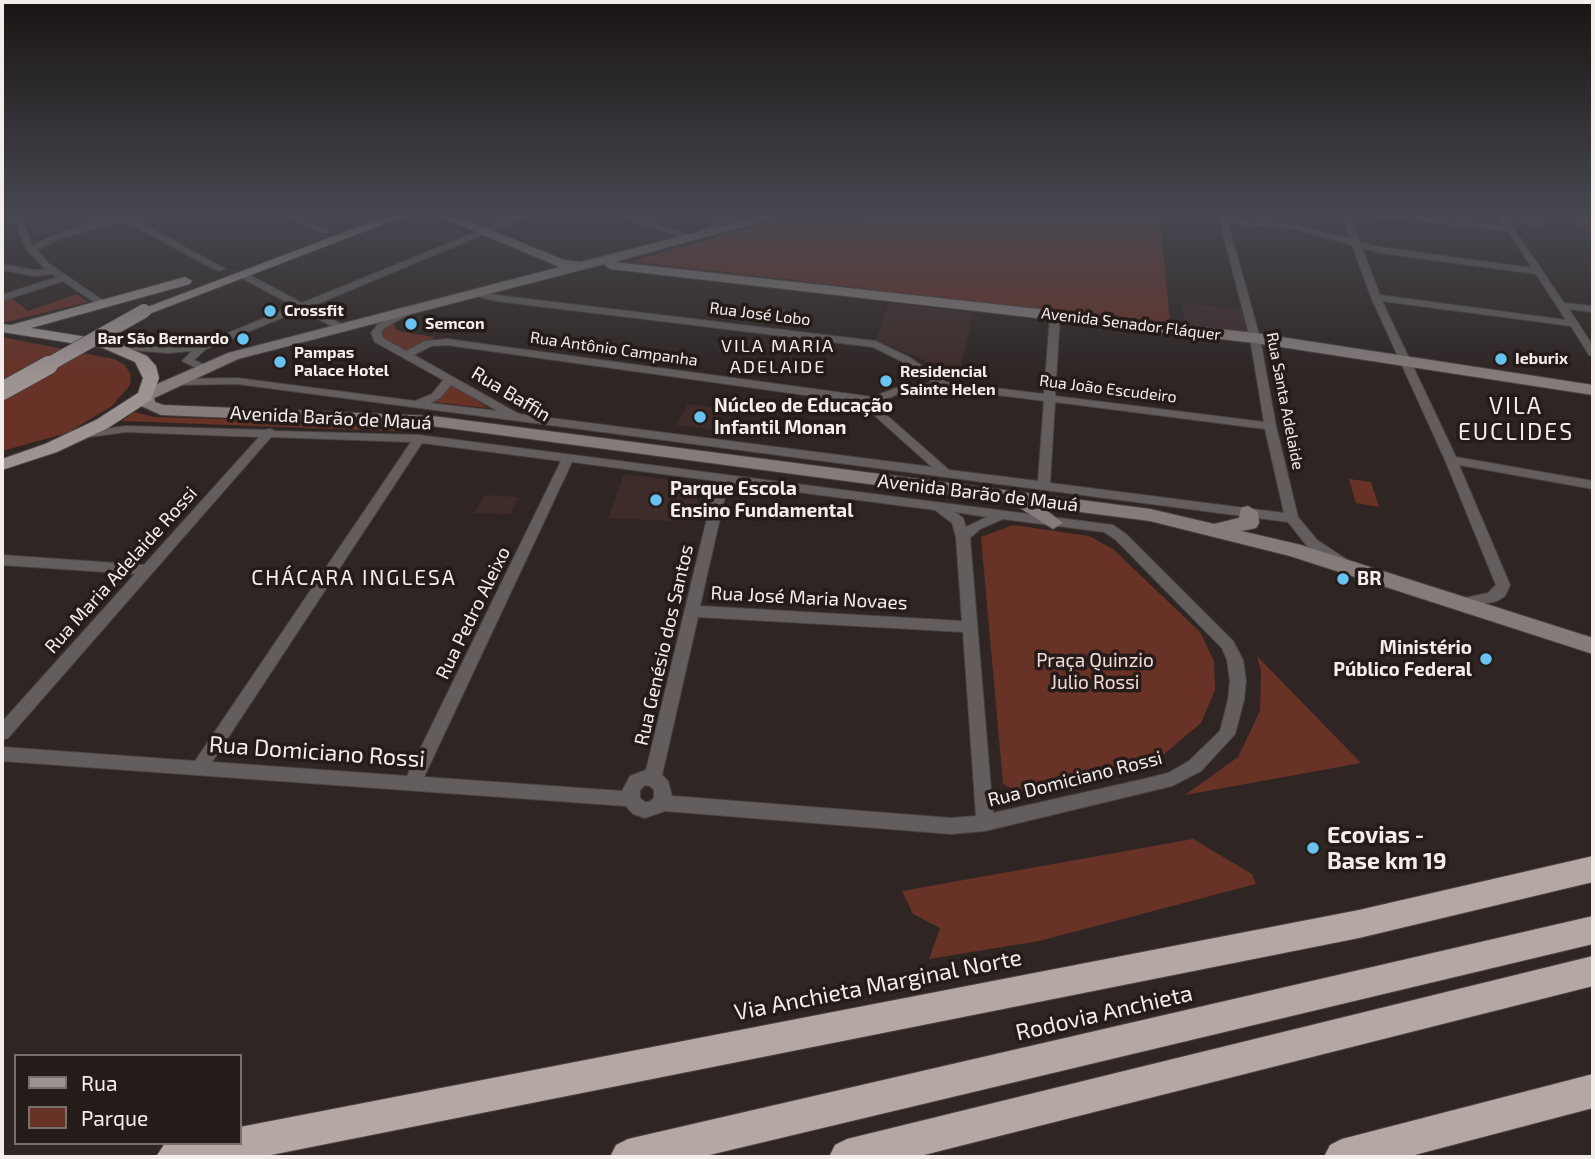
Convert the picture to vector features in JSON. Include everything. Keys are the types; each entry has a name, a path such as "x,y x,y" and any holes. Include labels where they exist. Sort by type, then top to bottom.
{"highway":[{"name":"Via Anchieta Marginal Norte","path":"242,1144 1359,924 1593,869"},
{"name":"Rodovia Anchieta","path":"628,1157 1593,930"},
{"path":"847,1157 1593,971"},
{"path":"1342,1157 1593,1091"},
{"name":"Via Anchieta Marginal Norte","path":"174,1157 235,1145"}],"main road":[{"path":"2,391 137,309 257,268"},
{"path":"8,328 221,269"},
{"path":"2,377 194,278"},
{"path":"2,465 82,435 145,396 151,378 148,366 135,356 107,344 8,328"}],"street":[{"path":"8,268 34,273 51,272"},
{"path":"48,268 101,303"},
{"path":"107,344 167,350 203,347 397,268"},
{"path":"145,396 224,360 575,268"},
{"name":"Avenida Senador Fláquer","path":"642,268 1255,338 1593,390"},
{"name":"Rua Santa Adelaide","path":"1237,268 1255,338 1270,426 1292,518 1312,543 1351,568"},
{"path":"1365,268 1451,460 1503,585 1500,593 1492,597 1460,604"},
{"path":"1517,268 1537,271"},
{"path":"1535,268 1593,353"},
{"path":"241,274 342,328"},
{"path":"2,298 61,279"},
{"name":"Rua José Lobo","path":"479,294 875,344 905,359 943,385"},
{"path":"1376,297 1574,324"},
{"path":"1560,304 1593,309"},
{"name":"Rua Baffin","path":"407,312 385,322 376,333 383,343 450,379 519,427"},
{"path":"1044,486 1055,314"},
{"name":"Rua Antônio Campanha","path":"406,355 429,344 447,342 874,401 898,390 943,385"},
{"path":"203,347 187,361 203,368"},
{"name":"Avenida Barão de Mauá","path":"224,360 223,373 237,381"},
{"name":"Rua Baffin","path":"414,405 436,396 450,379"},
{"name":"Avenida Barão de Mauá","path":"174,382 237,381 414,405 519,427 553,440 1009,507"},
{"name":"Rua João Escudeiro","path":"943,385 1270,426"},
{"name":"Avenida Barão de Mauá","path":"145,396 150,408 161,410 399,418 519,427 947,474 1292,518"},
{"path":"874,401 874,409 947,474"},
{"path":"505,450 519,427"},
{"name":"Avenida Barão de Mauá","path":"82,435 126,429 419,439 939,507 1009,507 1150,515 1207,527 1351,568 1593,646"},
{"name":"Rua Maria Adelaide Rossi","path":"2,733 270,432"},
{"path":"199,768 419,439"},
{"path":"882,467 908,458 915,447"},
{"name":"Rua Pedro Aleixo","path":"412,783 568,459"},
{"path":"1451,460 1593,485"},
{"name":"Rua Genésio dos Santos","path":"652,779 723,479"},
{"path":"939,507 958,521 963,537 985,823"},
{"path":"963,537 984,520 1009,507 1053,523"},
{"path":"1207,527 1244,526 1251,520 1248,512"},
{"name":"Avenida Barão de Mauá","path":"1053,523 1112,530"},
{"name":"Rua Domiciano Rossi","path":"661,803 919,825 985,823 1172,779 1203,760 1227,734 1238,681 1235,660 1228,645 1112,530"},
{"path":"2,560 147,570"},
{"name":"Rua José Maria Novaes","path":"692,611 923,625 969,619"},
{"name":"Rua Domiciano Rossi","path":"2,754 630,799"},
{"path":"652,779 658,780 665,790 661,803 647,810 633,805 630,799 633,786 652,779"}],"shaded area":[{"path":"692,268 1186,326 979,309 615,270"},
{"path":"889,303 973,313 958,381 920,358 875,341"},
{"path":"1182,303 1241,309 1247,331 1186,326"},
{"name":"Núcleo de Educação Infantil Monan","path":"688,404 724,409 713,430 676,425"},
{"name":"Parque Escola Ensino Fundamental","path":"624,474 696,483 698,505 692,522 608,518"},
{"path":"485,495 518,497 511,514 474,513"}],"green space":[{"path":"692,268 1165,268 1170,324"},
{"path":"77,294 88,302 2,323 2,301 12,298 28,311"},
{"path":"393,322 396,329 402,332 435,337 405,353 380,337 382,328"},
{"path":"2,337 114,359 125,365 131,375 130,385 112,406 67,433 2,451"},
{"path":"452,384 488,408 434,402"},
{"path":"134,412 155,417 412,425 419,432 122,421"},
{"path":"1349,479 1371,482 1379,507 1356,503"},
{"name":"Praça Quinzio Julio Rossi","path":"1013,525 1089,536 1113,549 1200,632 1214,661 1215,690 1201,723 1157,760 1086,782 1032,791 1019,792 1003,784 981,537"},
{"path":"1257,656 1361,763 1185,795 1238,757 1260,711 1261,671"},
{"path":"1193,839 1252,874 1256,884 1039,941 929,959 940,928 913,914 902,891"}],"place":[{"name":"Crossfit","path":"270,311"},
{"name":"Semcon","path":"411,324"},
{"name":"Bar São Bernardo","path":"243,339"},
{"name":"Ieburix","path":"1501,359"},
{"name":"Pampas Palace Hotel","path":"280,362"},
{"name":"Residencial Sainte Helen","path":"886,381"},
{"name":"Núcleo de Educação Infantil Monan","path":"700,417"},
{"name":"Parque Escola Ensino Fundamental","path":"656,500"},
{"name":"BR","path":"1343,579"},
{"name":"Ministério Público Federal","path":"1486,659"},
{"name":"Ecovias - Base km 19","path":"1313,848"}],"district":[{"name":"VILA MARIA ADELAIDE","path":"778,356"},
{"name":"VILA EUCLIDES","path":"1516,419"},
{"name":"CHÁCARA INGLESA","path":"354,578"}]}
